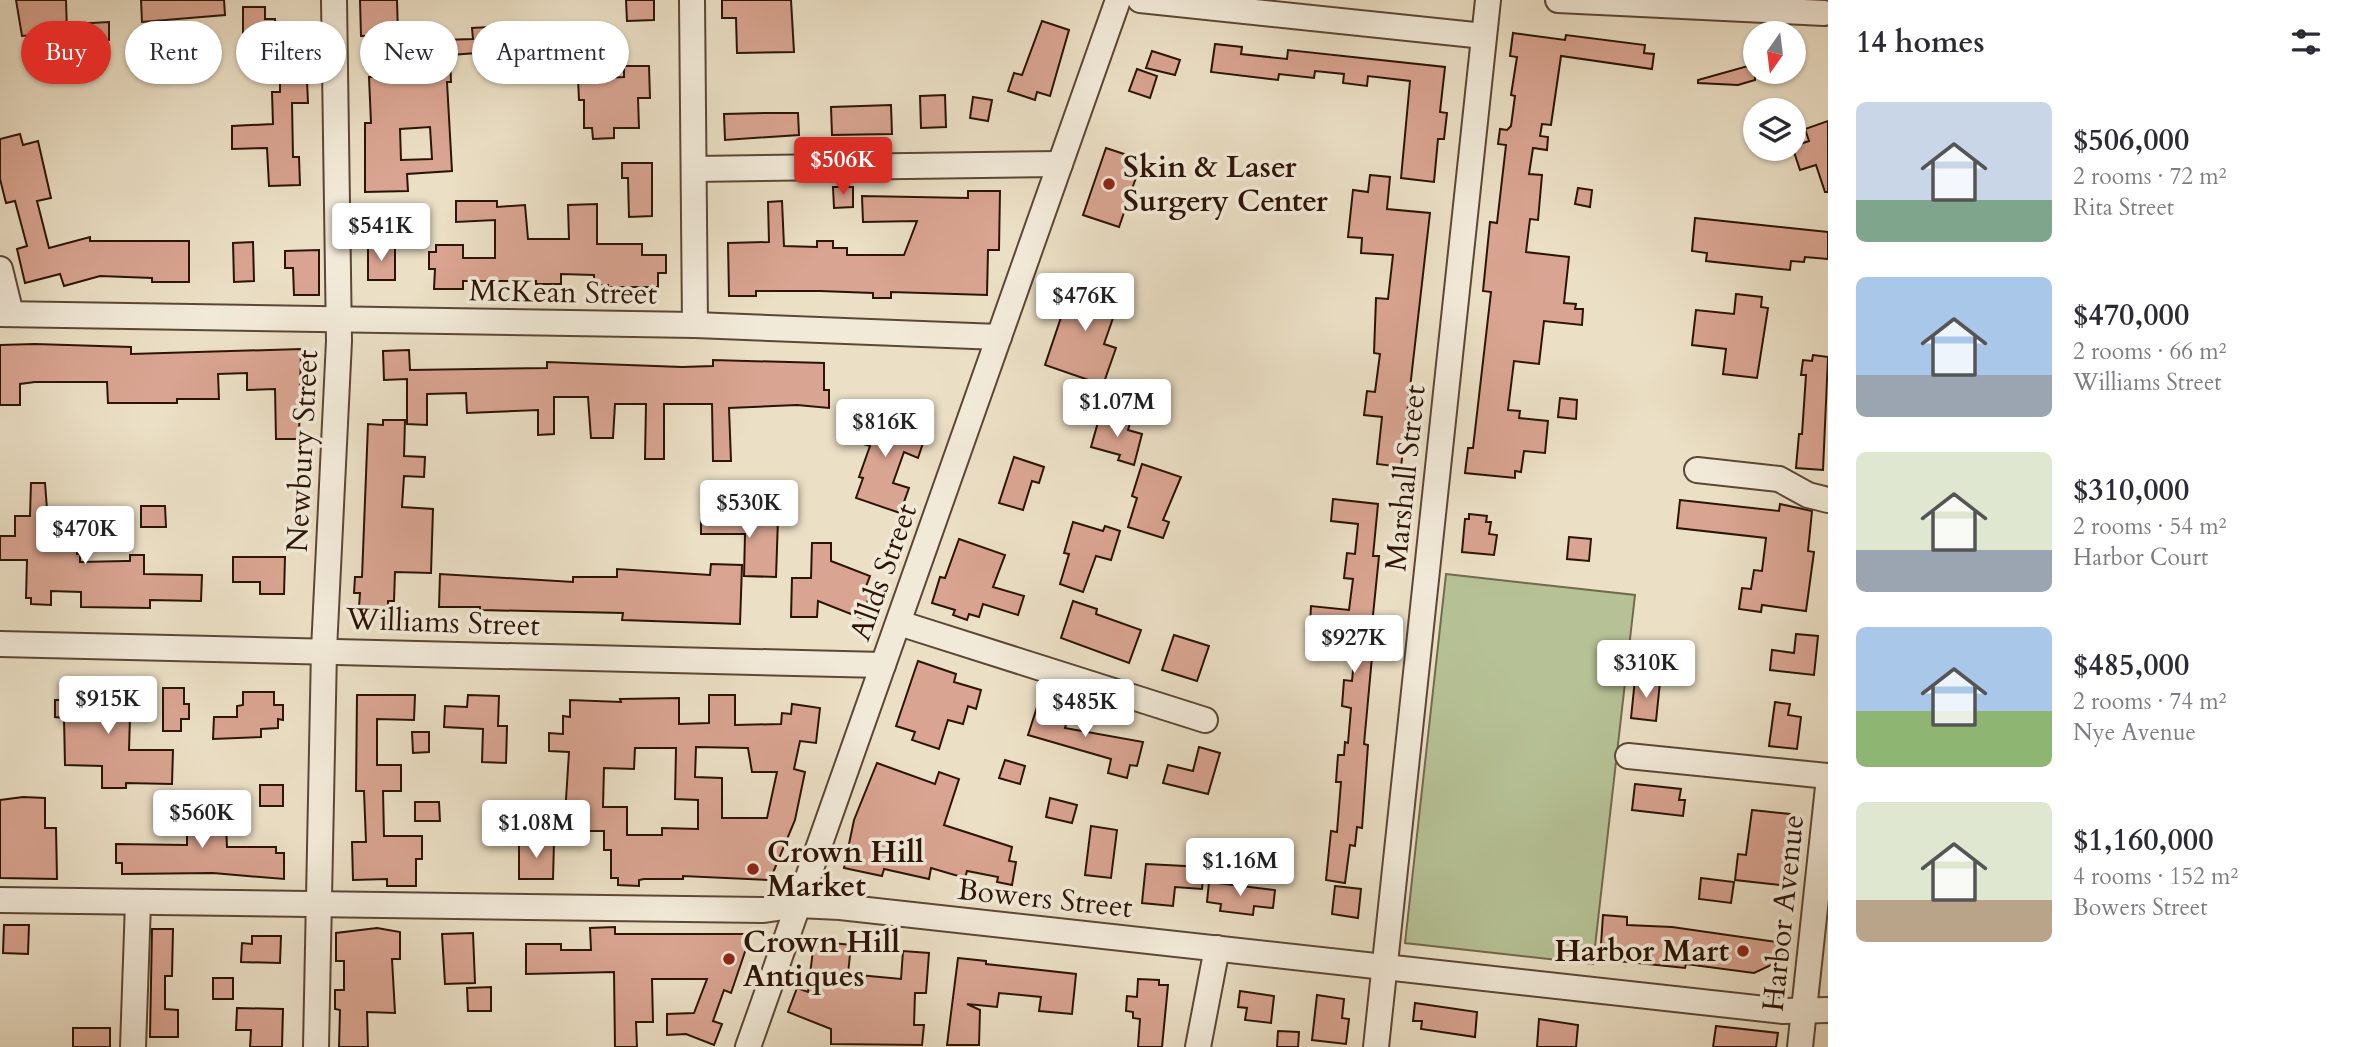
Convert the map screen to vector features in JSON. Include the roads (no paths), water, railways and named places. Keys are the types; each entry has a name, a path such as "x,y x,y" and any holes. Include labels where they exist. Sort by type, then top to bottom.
{"street":[{"name":"Newbury Street","path":"316,1047 324,650 339,320 334,0"},
{"path":"692,0 695,325"},
{"name":"Allds Street","path":"748,1047 1118,0"},
{"path":"1140,0 1484,36"},
{"name":"Marshall Street","path":"1376,1047 1488,0"},
{"path":"1558,0 1824,13"},
{"path":"694,169 1060,164"},
{"path":"0,269 5,314"},
{"name":"McKean Street","path":"5,314 695,325 999,337"},
{"path":"1697,470 1779,479 1808,495 1828,500"},
{"path":"899,623 1205,720"},
{"name":"Williams Street","path":"0,644 883,665"},
{"path":"1628,757 1828,776"},
{"name":"Harbor Avenue","path":"1800,1047 1816,1011 1828,787"},
{"name":"Bowers Street","path":"0,900 764,909 798,905 1385,966 1494,981 1816,1011"},
{"path":"133,1047 138,903"},
{"path":"1198,1047 1217,948"}],"place":[{"name":"Skin & Laser Surgery Center","path":"1109,184"},
{"name":"Crown Hill Market","path":"753,869"},
{"name":"Harbor Mart","path":"1743,951"},
{"name":"Crown Hill Antiques","path":"729,959"}]}
